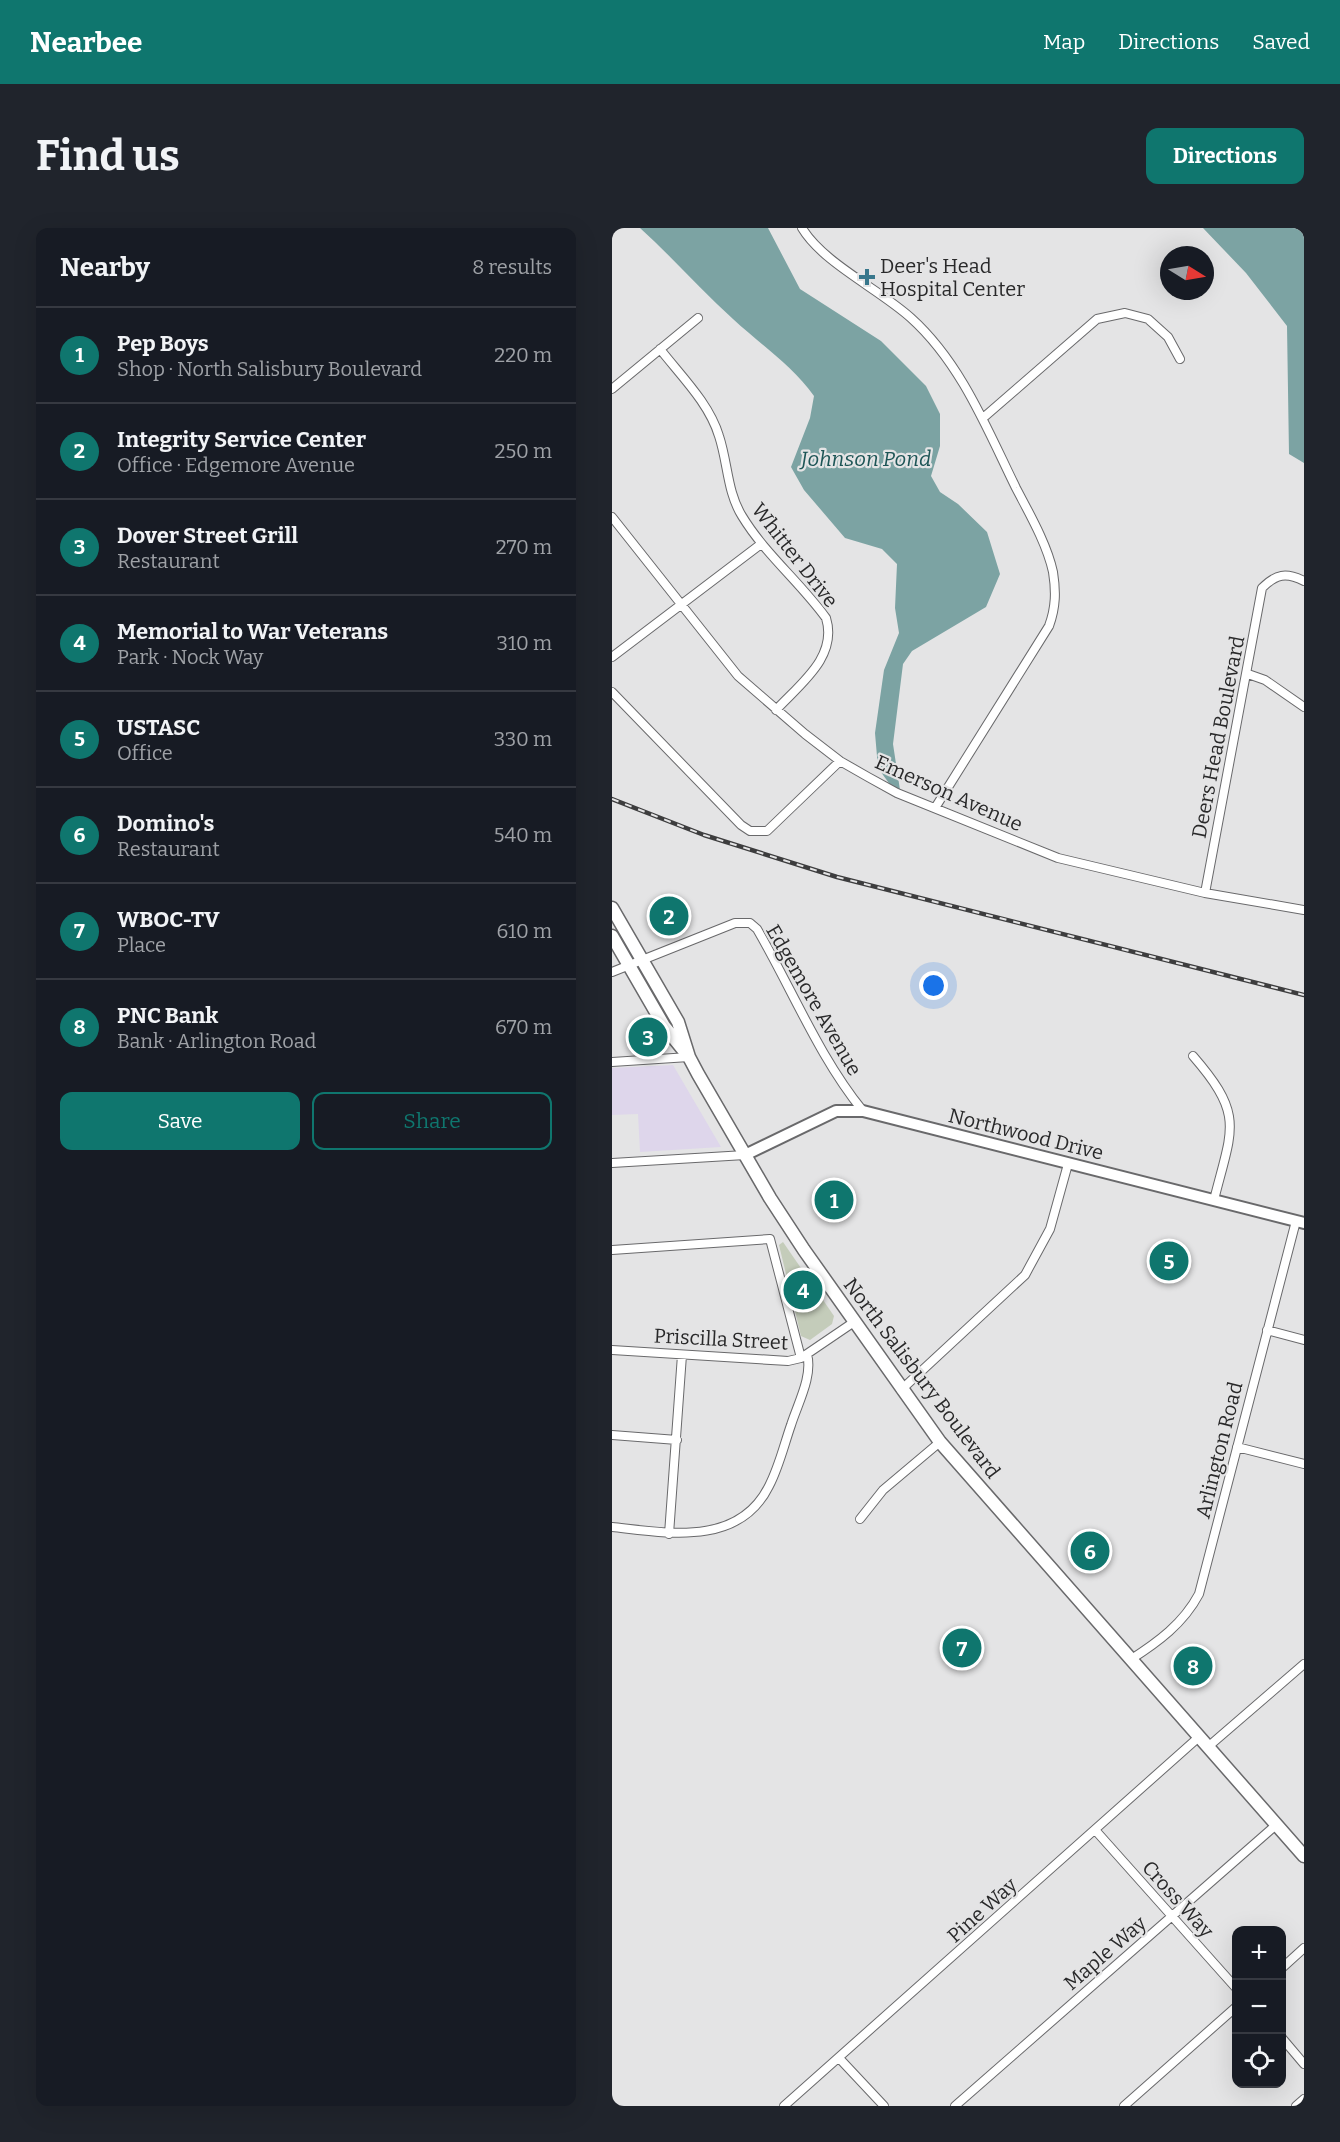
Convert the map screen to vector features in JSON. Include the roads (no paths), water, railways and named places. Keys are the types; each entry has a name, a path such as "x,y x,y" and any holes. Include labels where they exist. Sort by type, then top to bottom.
{"main road":[{"name":"North Salisbury Boulevard","path":"612,908 678,1022 689,1057"},
{"name":"North Salisbury Boulevard","path":"612,936 664,1026 689,1057 770,1198 901,1390 940,1442 1304,1856"}],"street":[{"path":"802,228 808,240 911,318 952,366 983,418 1052,569 1056,597 1054,612 1041,641 935,808"},
{"path":"983,418 1097,319 1116,314 1148,319 1168,337 1180,359"},
{"path":"612,388 698,318"},
{"name":"Whitter Drive","path":"660,349 702,401 719,434 735,504 761,544 818,607 829,628 826,653 776,710"},
{"name":"Emerson Avenue","path":"612,517 681,607 738,676 840,761 897,794 1058,858 1205,892 1304,910"},
{"path":"612,657 681,607 761,544"},
{"name":"Deers Head Boulevard","path":"1205,892 1248,674 1262,588 1273,577 1285,574 1304,580"},
{"path":"1248,674 1265,680 1304,707"},
{"path":"612,692 741,825 750,831 766,831 840,761"},
{"name":"Edgemore Avenue","path":"612,972 735,923 750,923 757,929 850,1096 863,1111"},
{"path":"1193,1056 1220,1088 1231,1120 1230,1136 1214,1200"},
{"path":"612,1062 689,1057"},
{"name":"Northwood Drive","path":"745,1155 830,1113 847,1109 863,1111 1300,1222"},
{"path":"612,1163 745,1155"},
{"path":"901,1390 1026,1275 1050,1229 1068,1164"},
{"name":"Arlington Road","path":"1130,1660 1165,1636 1188,1613 1199,1594 1267,1330 1300,1222"},
{"path":"612,1250 771,1239 808,1370 776,1470 763,1497 753,1508 724,1527 688,1534 612,1527"},
{"name":"Priscilla Street","path":"612,1350 778,1362 804,1356 854,1322"},
{"path":"1267,1330 1304,1340"},
{"path":"669,1534 682,1355"},
{"path":"612,1435 677,1440"},
{"path":"860,1519 883,1490 940,1442"},
{"path":"1237,1447 1304,1464"},
{"path":"1209,1746 1304,1665"},
{"name":"Pine Way","path":"784,2106 1096,1831 1200,1736"},
{"name":"Maple Way","path":"955,2106 1276,1825"},
{"name":"Cross Way","path":"1096,1831 1232,1984"},
{"path":"1286,1964 1304,1948"},
{"path":"1124,2106 1232,2011"},
{"path":"1286,2044 1304,2064"},
{"path":"839,2058 884,2106"},
{"path":"1296,2106 1304,2099"}],"water":[{"name":"Johnson Pond","path":"640,228 768,228 800,289 881,341 926,386 940,414 940,446 931,476 940,492 958,504 987,532 1000,574 986,607 912,651 903,664 893,744 900,790 891,786 878,768 875,733 884,670 899,633 895,608 897,564 882,549 845,538 804,490 791,467 810,418 814,396 786,365 721,308"},
{"path":"1203,228 1304,228 1304,463 1289,454 1287,326 1246,273"}],"railway":[{"path":"612,799 704,835 837,877 1304,995"}],"place":[{"name":"Deer's Head Hospital Center","path":"867,277"},
{"name":"Integrity Service Center","path":"669,916"},
{"name":"Dover Street Grill","path":"648,1037"},
{"name":"Pep Boys","path":"834,1200"},
{"name":"USTASC","path":"1169,1261"},
{"name":"Memorial to War Veterans","path":"803,1290"},
{"name":"Domino's","path":"1090,1551"},
{"name":"WBOC-TV","path":"962,1648"},
{"name":"PNC Bank","path":"1193,1666"}]}
